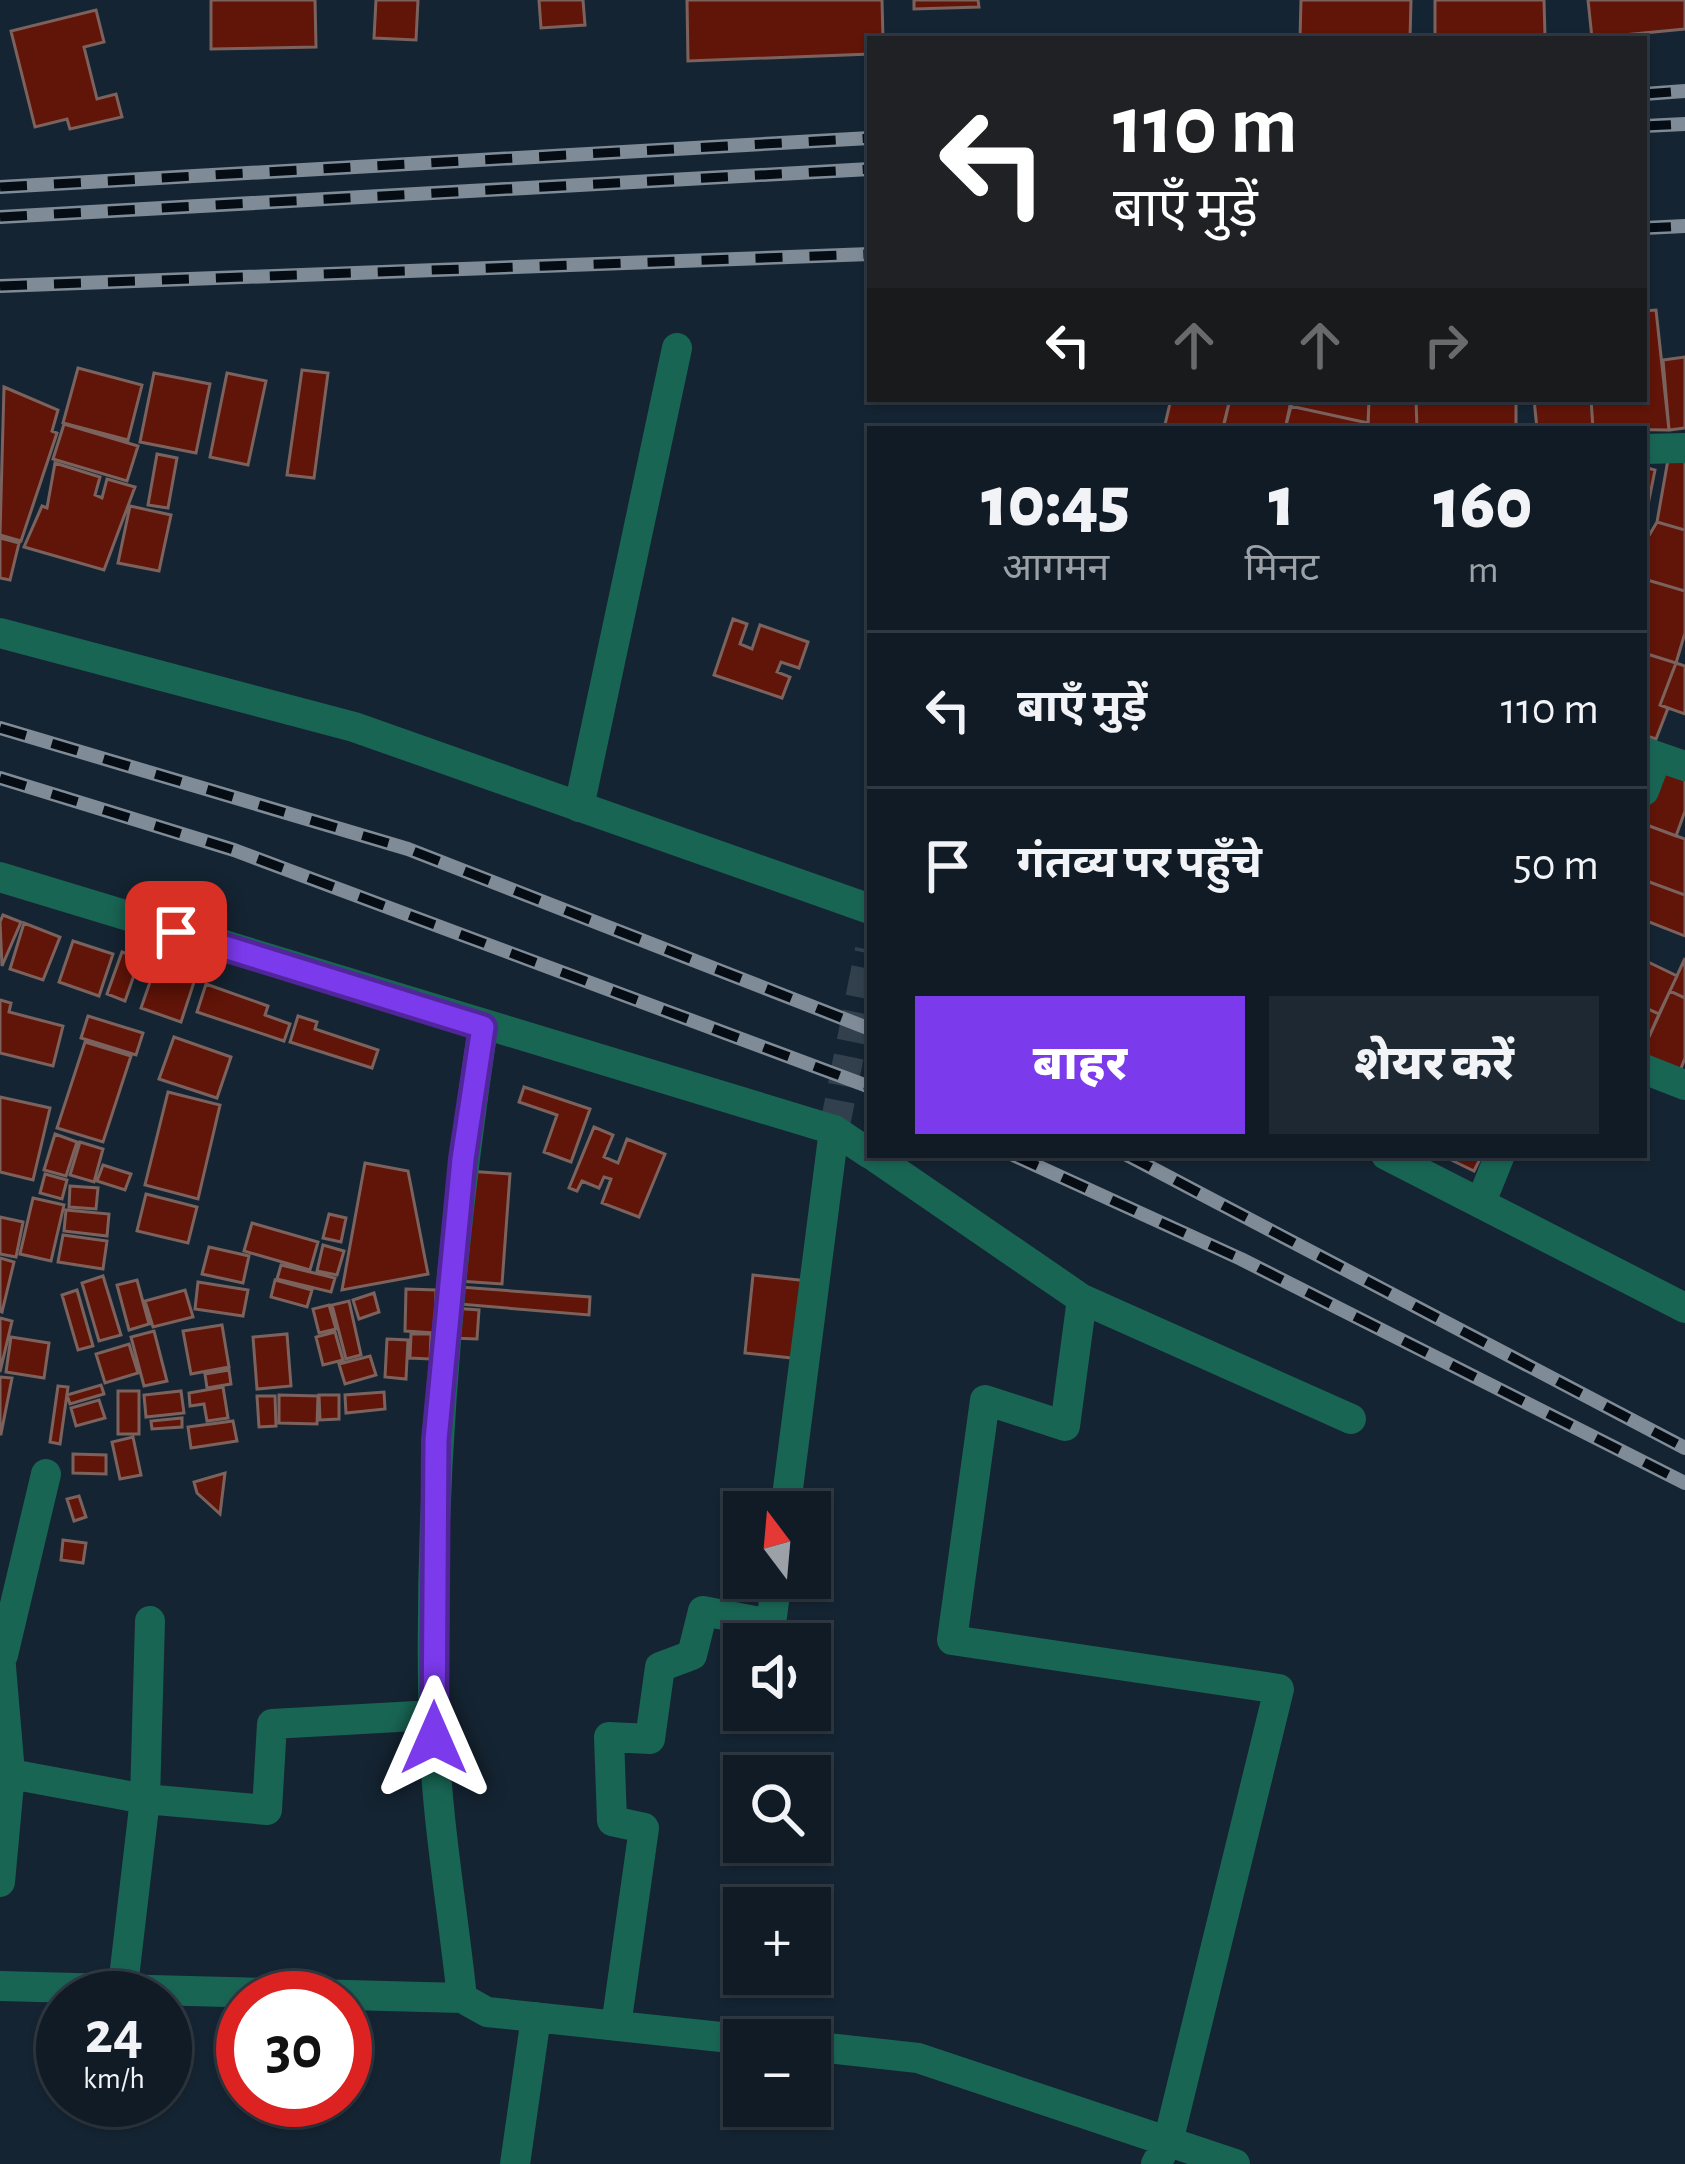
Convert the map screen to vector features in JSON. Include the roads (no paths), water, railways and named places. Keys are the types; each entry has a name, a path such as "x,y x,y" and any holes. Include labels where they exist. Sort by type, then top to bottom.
{"street":[{"path":"578,806 677,348"},
{"path":"1647,448 1685,448"},
{"path":"0,633 354,728 867,908"},
{"path":"1647,786 1662,758"},
{"path":"0,877 834,1130 867,1151"},
{"path":"462,1998 434,1715 436,1440 463,1159 483,1027"},
{"path":"1647,1070 1685,1085"},
{"path":"788,1491 834,1130"},
{"path":"877,1158 1082,1299 1351,1419"},
{"path":"1392,1158 1685,1307"},
{"path":"1481,1202 1499,1158"},
{"path":"1082,1299 1065,1426 985,1400 952,1640 1279,1689 1162,2153"},
{"path":"0,1882 5,1772 2,1655 46,1474"},
{"path":"616,2026 644,1828 612,1821 609,1737 650,1739 660,1667 692,1655 703,1611 771,1624 774,1599"},
{"path":"125,1971 145,1798 150,1621"},
{"path":"5,1772 145,1798 267,1810 272,1724 434,1715"},
{"path":"0,1986 36,1986"},
{"path":"192,1988 462,1998 487,2012 723,2037"},
{"path":"515,2164 536,2017"},
{"path":"831,2049 918,2058 1162,2153 1235,2164"}],"tunnel":[{"path":"834,1130 867,965"}],"railway":[{"path":"1647,94 1685,91"},
{"path":"1647,126 1685,124"},
{"path":"0,187 867,138"},
{"path":"0,217 867,169"},
{"path":"1647,228 1685,226"},
{"path":"0,286 867,254"},
{"path":"0,728 408,849 867,1028"},
{"path":"0,778 234,850 867,1086"},
{"path":"1020,1158 1241,1259 1685,1483"},
{"path":"1133,1158 1685,1448"}]}
